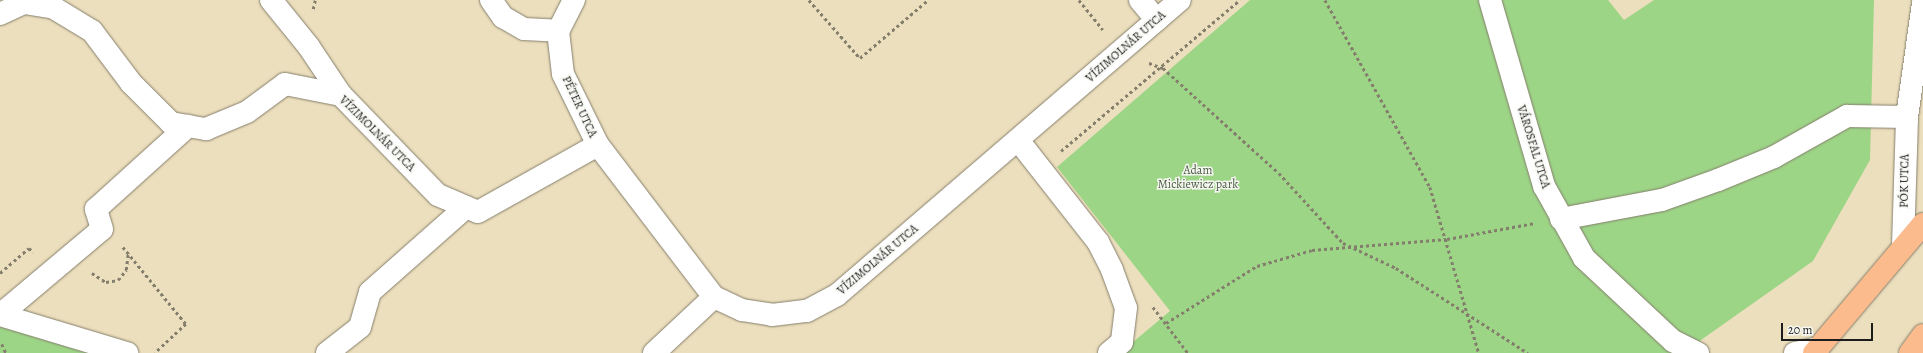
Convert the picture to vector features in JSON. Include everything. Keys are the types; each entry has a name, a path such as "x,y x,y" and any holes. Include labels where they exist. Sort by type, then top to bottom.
{"main road":[{"path":"1816,350 1923,224"},
{"path":"1910,353 1923,335"}],"street":[{"path":"271,0 309,47 340,95"},
{"path":"491,0 503,18 524,29 558,31 574,0"},
{"path":"1140,0 1157,20"},
{"name":"VÍZIMOLNÁR UTCA","path":"0,14 24,3 38,3 54,8 92,31 130,83 170,123 206,129 247,112 284,84 340,95 438,195 478,212 598,145 714,297 742,310 765,314 807,311 837,295 1180,0"},
{"name":"VÁROSFAL UTCA","path":"1490,0 1544,186 1561,219 1584,258 1673,341 1698,353"},
{"name":"PÓK UTCA","path":"1903,246 1907,117 1923,3"},
{"name":"PÉTER UTCA","path":"558,31 563,74 598,145"},
{"path":"1561,219 1662,200 1718,180 1774,157 1847,116 1907,117 1923,132"},
{"path":"0,315 102,229 96,209 188,126"},
{"path":"1018,140 1039,170 1098,242 1116,281 1126,308 1122,342 1109,353"},
{"path":"327,353 360,327 370,292 466,207"},
{"path":"654,353 714,297"},
{"path":"0,315 127,353"},
{"path":"1795,353 1816,350"}],"path":[{"path":"809,0 860,58 928,0"},
{"path":"1079,0 1120,52 1158,66 1278,173 1343,243 1396,268 1528,353"},
{"path":"1039,170 1158,66 1240,0"},
{"path":"1325,0 1430,187 1447,239 1479,353"},
{"path":"1166,323 1257,266 1312,250 1354,248 1447,239 1561,219"},
{"path":"102,229 128,254 186,324 154,353"},
{"path":"75,252 95,277 106,282 123,276 128,254"},
{"path":"1116,281 1148,301 1188,353"}],"green space":[{"name":"Adam Mickiewicz park","path":"1250,0 1608,0 1624,20 1654,0 1874,0 1870,160 1813,261 1701,340 1688,353 1120,353 1170,311 1057,167"},
{"path":"0,318 119,353 0,353"}]}
